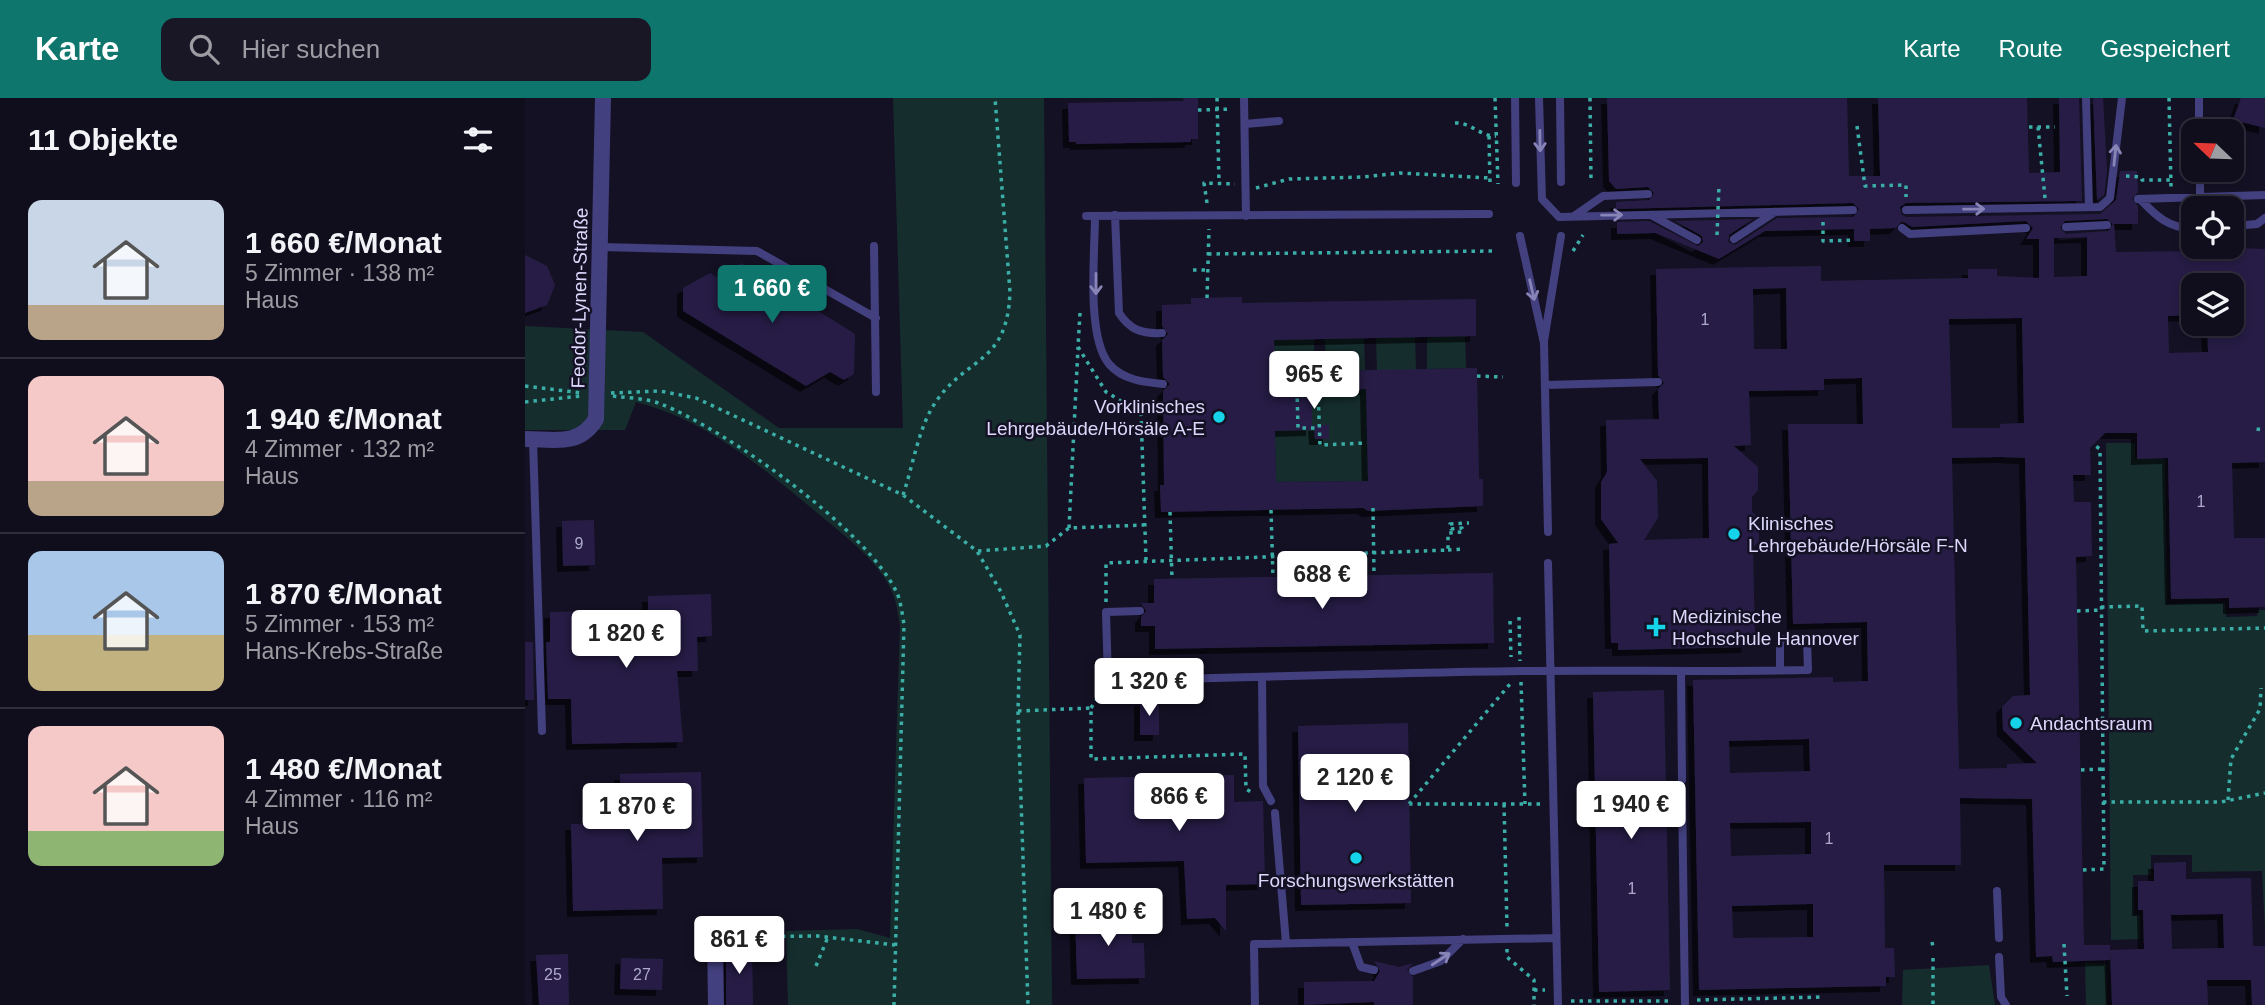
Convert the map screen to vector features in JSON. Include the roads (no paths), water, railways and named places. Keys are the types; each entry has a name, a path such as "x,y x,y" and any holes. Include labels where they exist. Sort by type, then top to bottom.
{"street":[{"name":"Feodor-Lynen-Straße","path":"529,439 571,439 587,433 596,419 603,98"},
{"path":"715,937 716,1005"}],"lane":[{"path":"1244,98 1246,216"},
{"path":"1515,98 1516,183"},
{"path":"1539,98 1542,199 1559,217 1853,210"},
{"path":"1560,98 1561,182"},
{"path":"2086,98 2089,207"},
{"path":"1906,210 2100,207 2110,198 2122,98"},
{"path":"2199,98 2199,119"},
{"path":"1245,124 1279,121"},
{"path":"2200,182 2200,196 2265,195"},
{"path":"1574,216 1602,196 1648,194"},
{"path":"2181,197 2139,199 2160,220 2181,228"},
{"path":"1734,239 1775,212"},
{"path":"1163,384 1133,380 1121,374 1108,363 1100,346 1096,326 1090,216 1489,214"},
{"path":"1115,215 1119,313 1136,331 1162,333"},
{"path":"1650,215 1697,240"},
{"path":"2244,225 2257,224 2265,218"},
{"path":"2066,227 2108,225"},
{"path":"1902,228 1910,234 2026,228"},
{"path":"1520,236 1544,344 1548,532"},
{"path":"1544,344 1561,251 1561,236"},
{"path":"874,246 876,392"},
{"path":"601,247 757,251 876,318"},
{"path":"1545,385 1658,382"},
{"path":"529,439 542,731"},
{"path":"1548,563 1558,1001"},
{"path":"1140,611 1106,612 1108,681 1520,671 1681,673 1808,670 1807,639 1780,639 1780,670"},
{"path":"1681,673 1682,780"},
{"path":"1262,677 1263,786 1271,801"},
{"path":"1682,791 1685,1003"},
{"path":"1275,813 1286,943"},
{"path":"1997,891 1999,937"},
{"path":"1255,1005 1254,944 1556,938"},
{"path":"1413,971 1441,961 1463,939"},
{"path":"1352,942 1361,967 1374,970"},
{"path":"1999,957 2000,997 2006,1005"}],"place":[{"name":"Vorklinisches Lehrgebäude/Hörsäle A-E","path":"1219,417"},
{"name":"Klinisches Lehrgebäude/Hörsäle F-N","path":"1734,534"},
{"name":"Medizinische Hochschule Hannover","path":"1656,627"},
{"name":"Andachtsraum","path":"2016,723"},
{"name":"Forschungswerkstätten","path":"1356,858"}]}
